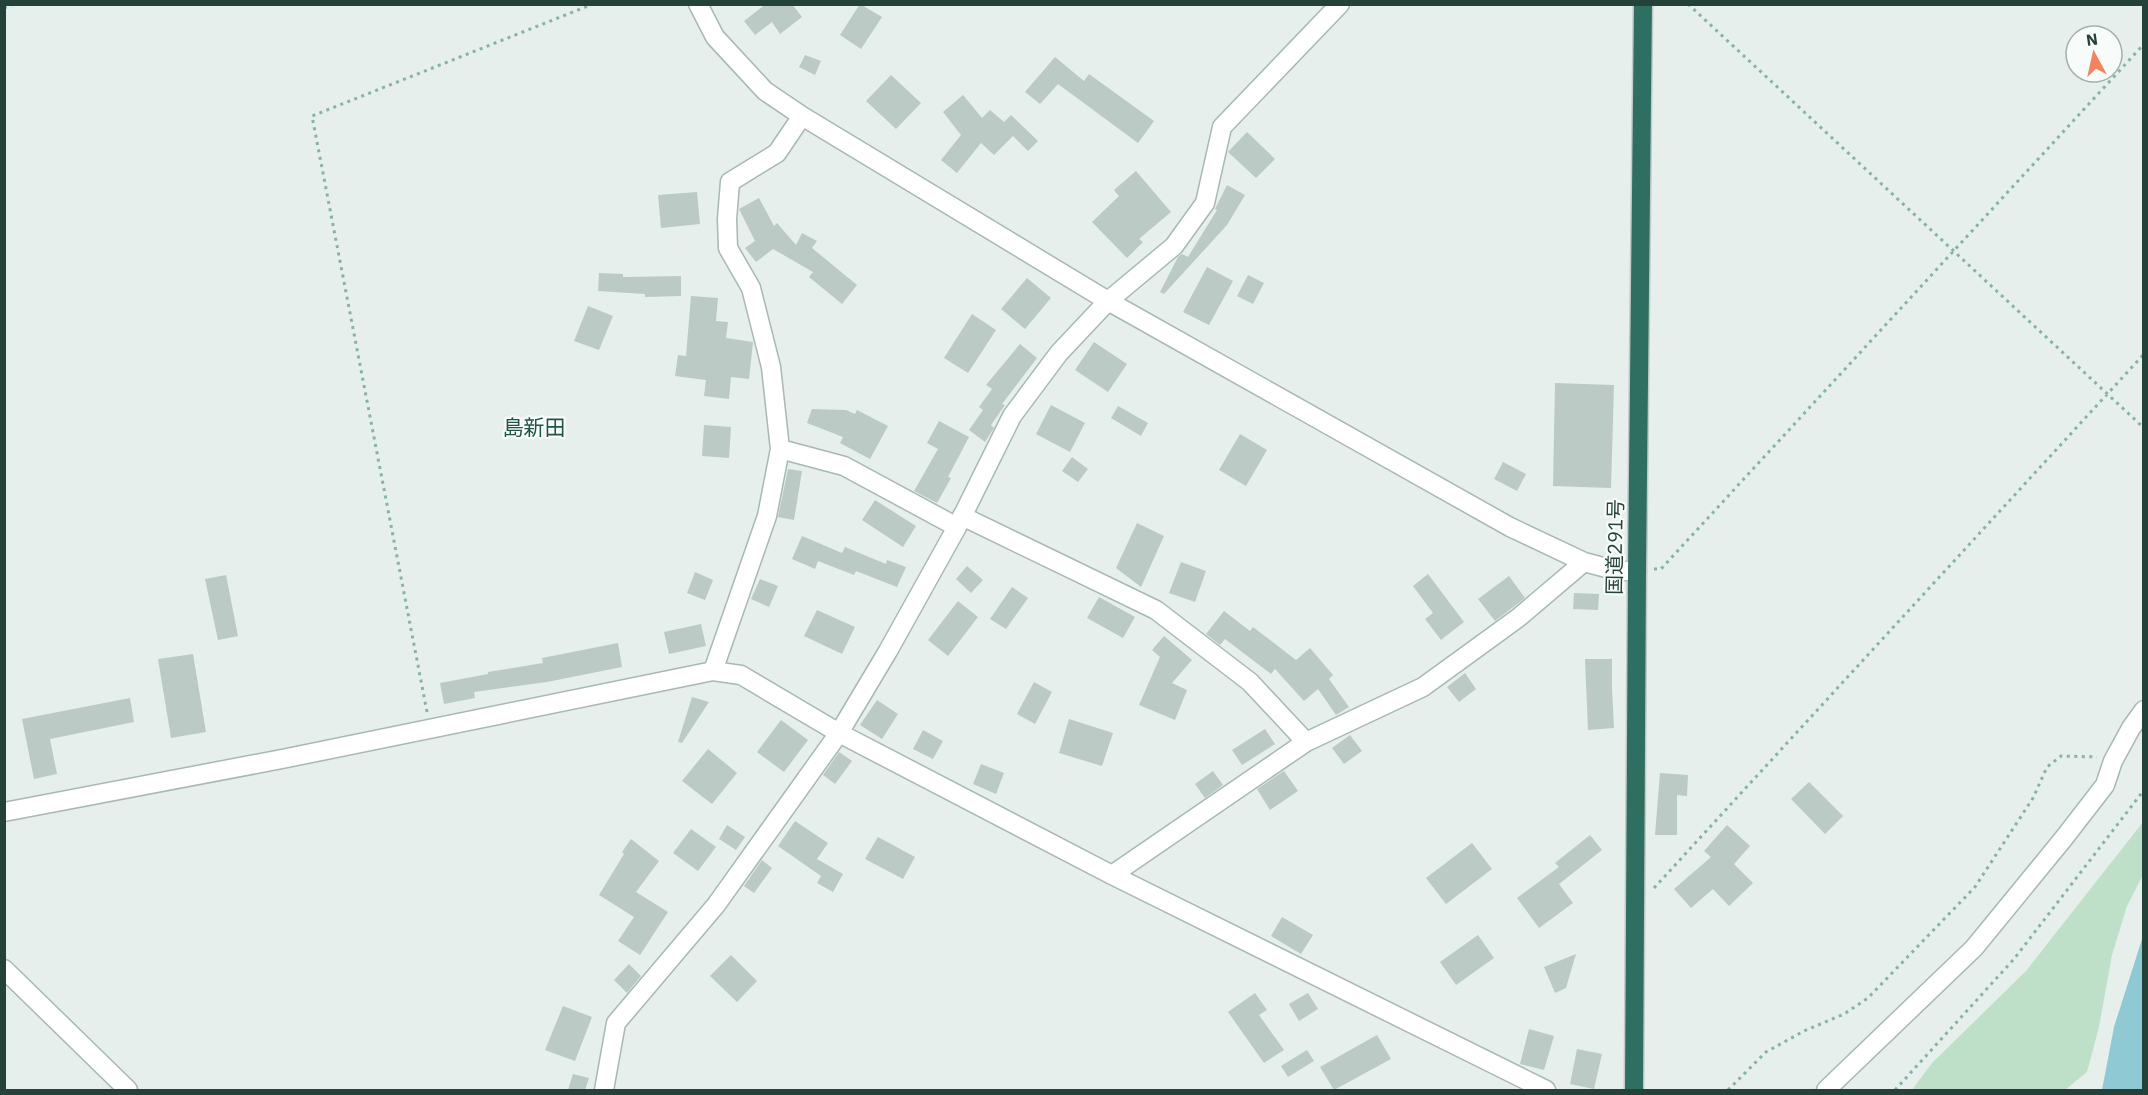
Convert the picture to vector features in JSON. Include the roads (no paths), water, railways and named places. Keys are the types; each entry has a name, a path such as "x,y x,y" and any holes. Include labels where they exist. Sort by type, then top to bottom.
{"highway":[{"name":"国道291号","path":"1634,1090 1643,4"}],"street":[{"path":"698,4 715,37 765,91 802,116 1108,301 1510,527 1584,562 1618,571 1637,571"},
{"path":"604,1090 616,1023 716,904 839,733 888,651 960,521 1012,416 1059,353 1108,301 1174,246 1205,203 1222,127 1340,4"},
{"path":"713,671 767,516 780,449 771,367 751,288 728,248 727,219 730,183 777,153 802,116"},
{"path":"780,449 844,466 1156,610 1250,682 1306,742"},
{"path":"1112,875 1306,742 1423,687 1518,618 1584,562"},
{"path":"4,812 713,671 741,675 839,733 1112,875 1546,1090"},
{"path":"1826,1090 1974,948 2098,794 2131,728 2144,710"},
{"path":"4,969 128,1090"}],"water":[{"path":"2143,936 2143,1090 2102,1090 2114,1027"}],"district":[{"name":"島新田","path":"534,428"}]}
